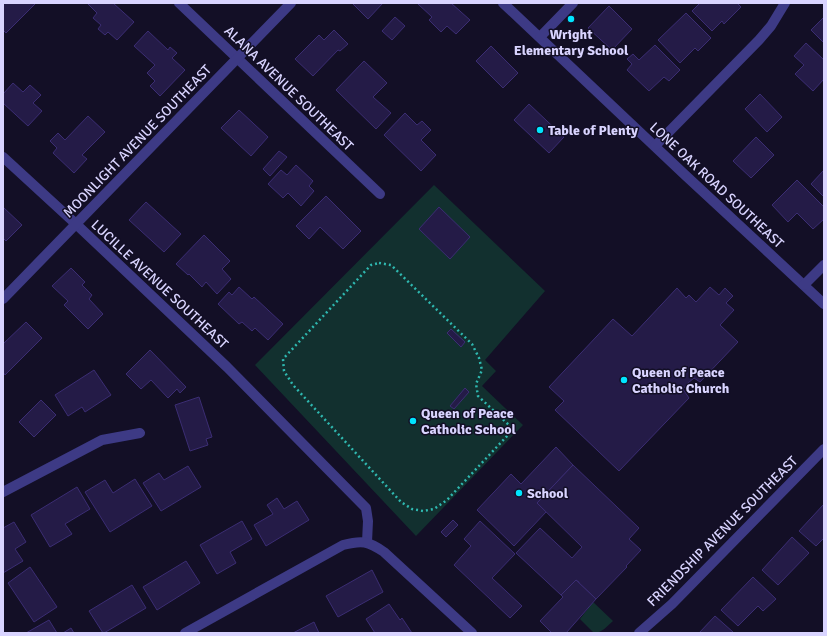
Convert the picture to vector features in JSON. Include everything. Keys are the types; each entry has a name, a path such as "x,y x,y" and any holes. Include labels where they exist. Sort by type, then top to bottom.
{"street":[{"name":"ALANA AVENUE SOUTHEAST","path":"179,3 380,194"},
{"name":"MOONLIGHT AVENUE SOUTHEAST","path":"3,299 291,3"},
{"name":"LONE OAK ROAD SOUTHEAST","path":"503,3 824,304"},
{"path":"655,146 759,40 771,26 785,3"},
{"path":"540,37 567,5"},
{"name":"LUCILLE AVENUE SOUTHEAST","path":"3,157 227,367 366,508 368,522 367,542"},
{"path":"804,285 824,265"},
{"path":"3,492 102,440 140,433"},
{"name":"FRIENDSHIP AVENUE SOUTHEAST","path":"639,633 672,604 824,448"},
{"path":"185,633 343,545 355,542 367,542 384,552 472,633"}],"path":[{"path":"379,263 391,265 428,302 472,344 479,358 482,370 476,384 478,396 510,426 508,436 447,500 434,509 423,511 412,509 401,502 293,385 284,371 283,359 371,265 379,263"}],"green space":[{"path":"434,185 545,291 485,360 496,371 482,386 523,425 416,536 255,365"},
{"path":"593,602 613,621 602,631 597,633 594,633 580,619"}],"building":[{"path":"3,3 36,3 6,33 3,30"},
{"path":"87,3 113,3 134,22 117,40 108,32 105,35 98,29 101,25 93,18 97,13"},
{"path":"352,3 383,3 368,19"},
{"path":"451,3 470,20 456,34 447,26 441,32 429,20 432,17 418,4"},
{"path":"700,3 737,3 741,7 724,24 722,21 712,31 692,11"},
{"path":"609,6 632,29 612,50 588,28"},
{"path":"686,13 711,38 698,51 695,48 680,63 658,40"},
{"path":"395,17 405,26 392,40 382,31"},
{"path":"824,17 824,43 811,30"},
{"path":"334,30 348,44 340,51 338,50 313,76 295,59 319,35 324,40"},
{"path":"148,31 168,50 170,47 177,53 172,58 185,70 160,96 150,86 155,81 147,73 155,65 134,46"},
{"path":"806,43 824,60 824,79 813,91 795,74 804,65 794,56"},
{"path":"655,45 680,70 669,81 664,77 649,91 627,70 632,64 627,59 633,54 639,60"},
{"path":"491,46 518,73 503,88 476,61"},
{"path":"364,61 387,83 373,97 391,113 376,129 336,90"},
{"path":"13,83 23,92 30,85 41,95 33,103 42,111 28,126 3,103 3,94"},
{"path":"760,94 782,117 767,132 745,109"},
{"name":"Table of Plenty","path":"529,104 564,137 549,153 514,120"},
{"path":"239,110 268,137 251,156 221,128"},
{"path":"405,113 417,125 422,121 431,130 421,140 436,155 421,171 384,135"},
{"path":"88,116 105,132 82,155 87,159 74,173 53,153 57,148 50,141 58,133 65,140"},
{"path":"756,137 774,155 751,178 733,161"},
{"path":"279,151 287,157 270,176 263,169"},
{"path":"296,165 313,181 309,186 314,191 301,206 288,193 283,198 268,184 281,170 287,175"},
{"path":"824,170 824,197 811,184"},
{"path":"797,180 824,207 824,219 813,229 797,213 788,222 772,205"},
{"path":"326,196 361,231 343,249 320,227 309,239 296,226"},
{"path":"146,202 181,234 164,252 129,220"},
{"path":"3,207 22,225 6,241 3,238"},
{"path":"439,207 470,237 450,259 419,229"},
{"path":"204,235 230,261 222,269 231,279 217,294 206,282 202,287 176,264"},
{"path":"71,268 85,282 82,285 92,295 89,299 103,314 88,329 64,305 68,301 52,286"},
{"path":"239,287 252,299 254,297 283,324 268,340 255,328 252,331 242,322 239,324 218,304 229,292 232,295"},
{"name":"Queen of Peace Catholic Church","path":"710,287 719,295 725,288 733,296 726,303 734,310 720,325 738,342 700,382 694,378 688,383 683,389 689,398 619,471 555,410 564,401 549,387 613,319 632,336 677,288 686,298 689,295 696,302"},
{"path":"26,322 42,338 5,375 3,372 3,344"},
{"path":"451,329 465,342 461,347 447,333"},
{"path":"150,350 186,387 180,393 177,389 168,398 151,380 141,389 126,374"},
{"path":"94,370 111,395 85,412 82,407 68,416 55,395"},
{"path":"465,388 469,392 454,409 450,406"},
{"path":"199,397 212,437 206,439 208,445 190,451 175,405"},
{"path":"41,400 56,415 34,437 19,422"},
{"name":"School","path":"556,447 573,465 537,503 547,511 514,546 477,510 511,474 521,484"},
{"path":"573,465 639,528 629,539 641,550 596,599 576,580 561,595 516,553 540,528 572,558 582,547 537,503"},
{"path":"188,466 201,487 161,511 143,483 159,473 164,480"},
{"path":"135,479 152,506 110,532 85,492 105,480 113,493"},
{"path":"77,487 90,509 65,524 72,534 50,547 31,515"},
{"path":"277,498 284,509 297,501 309,520 266,546 254,525 273,514 267,505"},
{"path":"824,504 824,538 816,546 799,531"},
{"path":"453,520 458,525 446,537 441,532"},
{"path":"242,521 252,539 230,552 236,563 217,574 200,545"},
{"path":"480,521 515,554 492,578 522,606 510,618 454,565 471,546 464,539"},
{"path":"14,522 26,542 15,549 23,561 3,573 3,528"},
{"path":"792,537 809,553 778,585 762,570"},
{"path":"186,561 200,583 157,610 143,587"},
{"path":"30,567 57,607 34,622 8,583"},
{"path":"372,570 383,592 338,617 326,596"},
{"path":"753,577 776,599 763,611 758,606 738,626 721,610"},
{"path":"576,580 596,599 566,633 552,633 540,621 563,597 561,595"},
{"path":"132,585 146,608 103,633 89,611"},
{"path":"389,604 400,620 402,618 412,633 375,633 366,619"},
{"path":"715,616 733,632 699,633"},
{"path":"49,620 57,633 26,633"},
{"path":"314,622 319,633 293,633"},
{"path":"71,628 74,633 63,633"}],"place":[{"name":"Wright Elementary School","path":"571,19"},
{"name":"Table of Plenty","path":"540,130"},
{"name":"Queen of Peace Catholic Church","path":"624,380"},
{"name":"Queen of Peace Catholic School","path":"413,421"},
{"name":"School","path":"519,493"}]}
